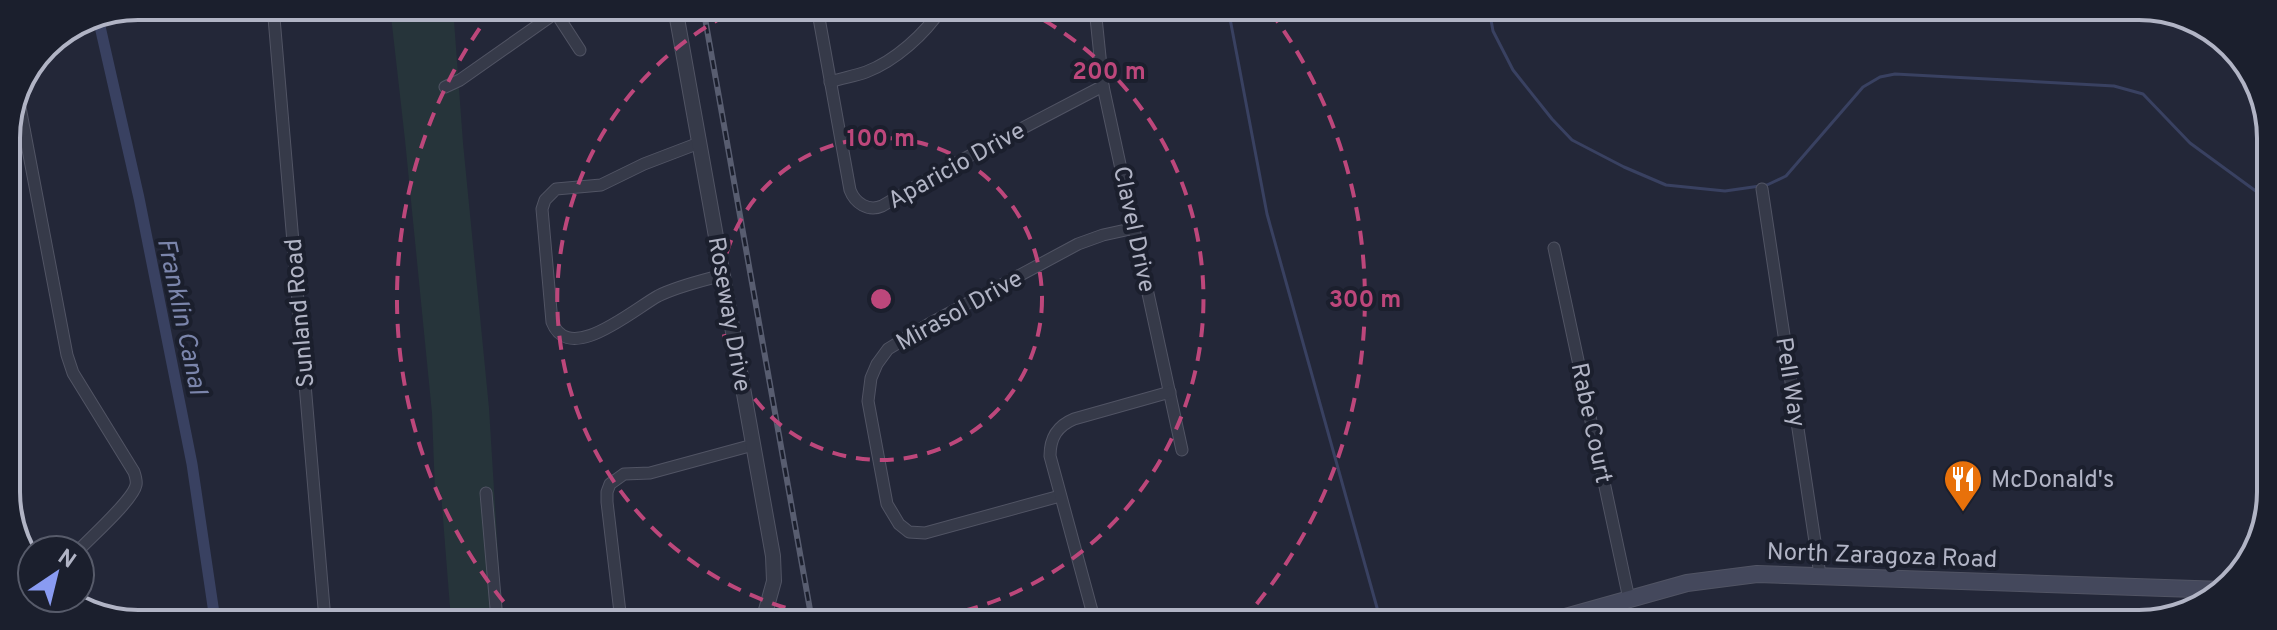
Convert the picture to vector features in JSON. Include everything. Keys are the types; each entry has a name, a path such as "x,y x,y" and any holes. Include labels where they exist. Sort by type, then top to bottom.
{"main road":[{"name":"North Zaragoza Road","path":"1590,610 1687,583 1757,574 2206,589"}],"street":[{"name":"Sunland Road","path":"274,20 328,610"},
{"path":"445,87 460,80 546,20"},
{"path":"565,20 580,50"},
{"name":"Roseway Drive","path":"677,20 773,556 774,581 766,610"},
{"name":"Aparicio Drive","path":"819,20 850,190 857,202 875,209 1103,86"},
{"path":"830,82 868,71 897,54 932,20"},
{"name":"Clavel Drive","path":"1096,20 1103,86 1182,450"},
{"path":"22,119 67,355 79,383 134,472 136,486 127,501 95,534"},
{"path":"20,131 24,130"},
{"path":"699,143 601,185 556,189 547,197 542,209 552,322 562,336 577,339 624,319 673,289 723,275"},
{"name":"Pell Way","path":"1762,189 1820,575"},
{"name":"Mirasol Drive","path":"1060,496 925,533 909,532 899,524 887,504 868,401 871,378 888,349 929,324 1078,244 1135,228"},
{"name":"Rabe Court","path":"1554,248 1629,599"},
{"path":"1092,610 1060,496 1050,446 1057,430 1074,419 1170,392"},
{"path":"620,610 607,502 610,484 624,474 650,473 753,445"},
{"path":"486,493 496,610"}],"shaded area":[{"path":"391,20 454,20 489,408 503,610 450,610 441,493 435,492 432,413"}],"waterway":[{"path":"1230,20 1267,214 1378,610"},
{"path":"1491,20 1493,31 1513,70 1572,140 1666,185 1725,191 1767,185 1786,176 1863,87 1880,77 1895,74 2114,86 2143,94 2190,143 2257,192"},
{"name":"Franklin Canal","path":"100,27 139,198 192,464 214,610"}],"railway":[{"path":"705,20 810,610"}],"place":[{"name":"McDonald's","path":"1963,513"}]}
